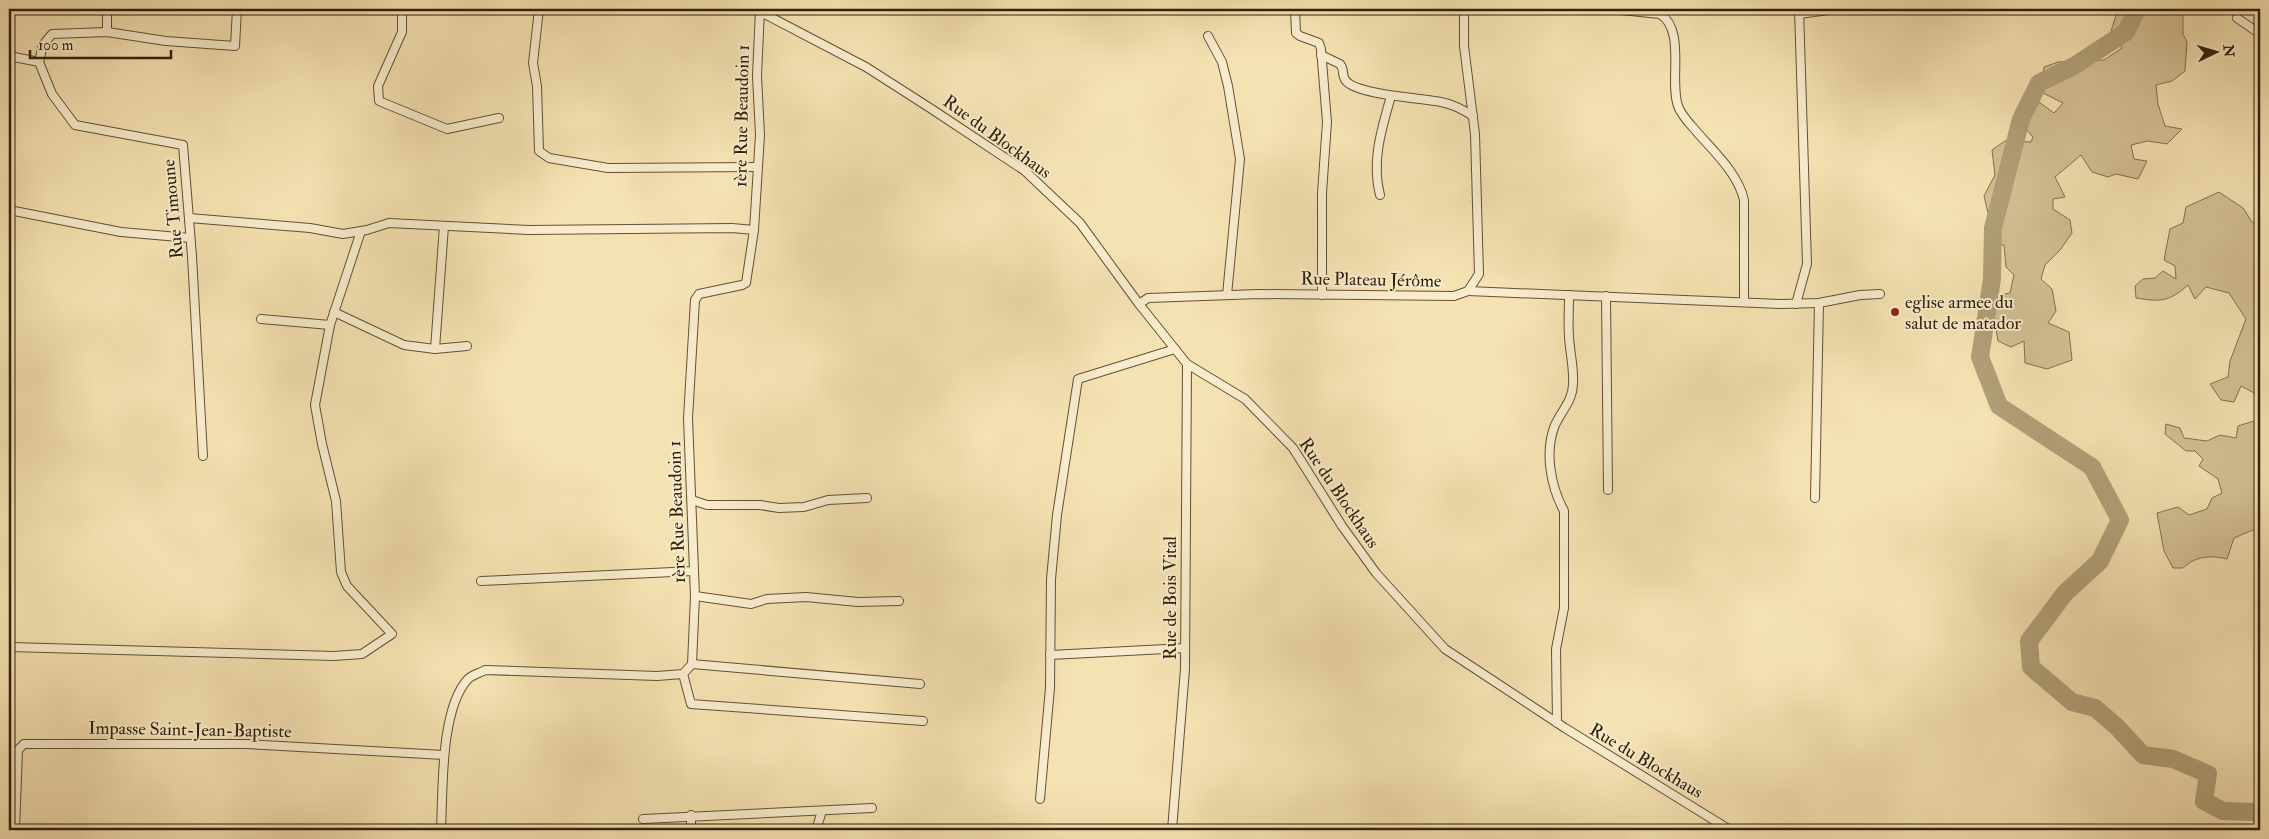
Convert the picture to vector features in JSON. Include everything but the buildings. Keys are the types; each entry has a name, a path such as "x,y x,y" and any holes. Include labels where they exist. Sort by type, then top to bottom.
{"street":[{"path":"107,9 107,32"},
{"path":"9,56 40,62 43,45 52,34 107,32 166,41 235,46 237,9"},
{"path":"402,9 402,32 378,86 379,101 447,128 499,118"},
{"path":"539,9 533,63 537,86 540,151 549,158 608,168 758,168"},
{"path":"1295,9 1296,33 1319,43 1327,122 1322,193 1322,295"},
{"path":"1464,9 1464,46 1476,134 1479,274 1468,291"},
{"path":"1610,9 1660,14 1672,27 1678,107 1684,117 1725,164 1742,190 1744,212 1744,302"},
{"path":"1796,304 1807,264 1799,12 1836,9"},
{"name":"1ère Rue Beaudoin 1","path":"692,664 695,596 688,418 695,300 699,294 746,282 754,230 760,135 757,76 758,10"},
{"name":"Rue du Blockhaus","path":"758,10 866,67 1025,171 1080,223 1139,304 1188,364 1245,399 1293,448 1342,526 1376,573 1446,649 1557,723 1730,830"},
{"path":"2237,18 2260,34"},
{"path":"1208,36 1222,62 1228,86 1240,159 1226,295"},
{"path":"1320,55 1340,64 1344,70 1344,76 1351,85 1391,96 1454,105 1473,116"},
{"name":"Rue Timoune","path":"40,62 52,94 75,125 183,145 202,411 203,456"},
{"path":"1380,195 1376,181 1376,160 1391,96"},
{"path":"9,210 121,232 190,238"},
{"path":"189,218 310,228 343,234 389,223 529,230 732,228 754,230"},
{"path":"435,349 444,226"},
{"path":"9,646 334,656 362,654 392,634 347,586 341,572 336,501 314,405 330,324 361,231"},
{"name":"Rue Plateau Jérôme","path":"1139,304 1148,298 1226,295 1454,296 1468,291 1796,304 1819,303 1860,295 1880,294"},
{"path":"1557,723 1556,649 1564,608 1564,511 1556,497 1552,480 1551,447 1554,428 1563,410 1571,400 1573,383 1569,335 1569,295"},
{"path":"1606,296 1608,490"},
{"path":"1815,498 1819,303"},
{"path":"334,312 404,345 435,349 467,346"},
{"path":"261,319 330,324"},
{"path":"1040,799 1050,688 1051,579 1057,515 1078,379 1175,349"},
{"name":"Rue de Bois Vital","path":"1172,830 1185,648 1188,364"},
{"path":"692,500 707,505 760,505 779,508 804,507 828,500 867,498"},
{"path":"481,581 694,571"},
{"path":"695,596 752,604 767,599 806,597 858,602 899,601"},
{"path":"1050,655 1185,648"},
{"path":"441,830 444,755 455,701 469,678 485,670 658,676 683,674 692,664 920,684"},
{"path":"683,674 691,704 923,721"},
{"name":"Impasse Saint-Jean-Baptiste","path":"15,830 18,750 24,744 247,744 444,755"},
{"path":"643,819 691,815 872,808"},
{"path":"816,830 822,811"},
{"path":"691,815 691,830"}],"shaded area":[{"path":"2118,9 2183,9 2183,34 2187,42 2185,71 2172,81 2156,85 2158,104 2165,126 2182,129 2167,144 2148,141 2131,145 2134,159 2147,161 2138,179 2116,174 2108,177 2092,172 2081,155 2055,177 2065,197 2053,199 2053,209 2070,220 2072,233 2060,250 2045,265 2041,279 2052,289 2056,311 2048,323 2069,332 2072,360 2047,369 2025,363 2024,341 2011,347 1998,341 1992,305 1996,296 2010,293 2014,275 2006,267 2004,245 1992,245 1996,228 1988,213 1984,196 1995,175 1992,150 2005,141 2031,142 2033,137 2024,127 2027,112 2039,102 2054,113 2063,103 2041,92 2044,67 2058,62 2104,60 2122,48 2111,31"},
{"path":"2219,192 2243,208 2252,222 2260,227 2260,396 2241,386 2234,402 2221,400 2210,384 2228,377 2230,361 2246,319 2229,293 2206,287 2195,299 2188,285 2170,298 2152,300 2136,298 2135,286 2143,279 2155,278 2163,271 2176,279 2175,266 2164,260 2170,229 2183,223 2186,207"},
{"path":"2260,419 2260,527 2234,538 2227,559 2215,557 2198,559 2183,568 2173,568 2164,551 2157,513 2178,507 2189,515 2207,509 2212,498 2222,493 2218,479 2199,466 2203,459 2195,451 2186,451 2165,434 2166,424 2180,428 2184,438 2207,441 2220,435 2236,438 2238,426"}],"waterway":[{"path":"2137,9 2126,32 2074,66 2039,83 2021,119 1993,228 1992,279 1980,357 1999,406 2092,467 2120,520 2100,561 2065,593 2029,641 2031,667 2072,702 2095,708 2117,727 2143,755 2173,759 2208,774 2204,801 2223,811 2260,814"}],"place":[{"name":"eglise armee du salut de matador","path":"1895,312"}]}
